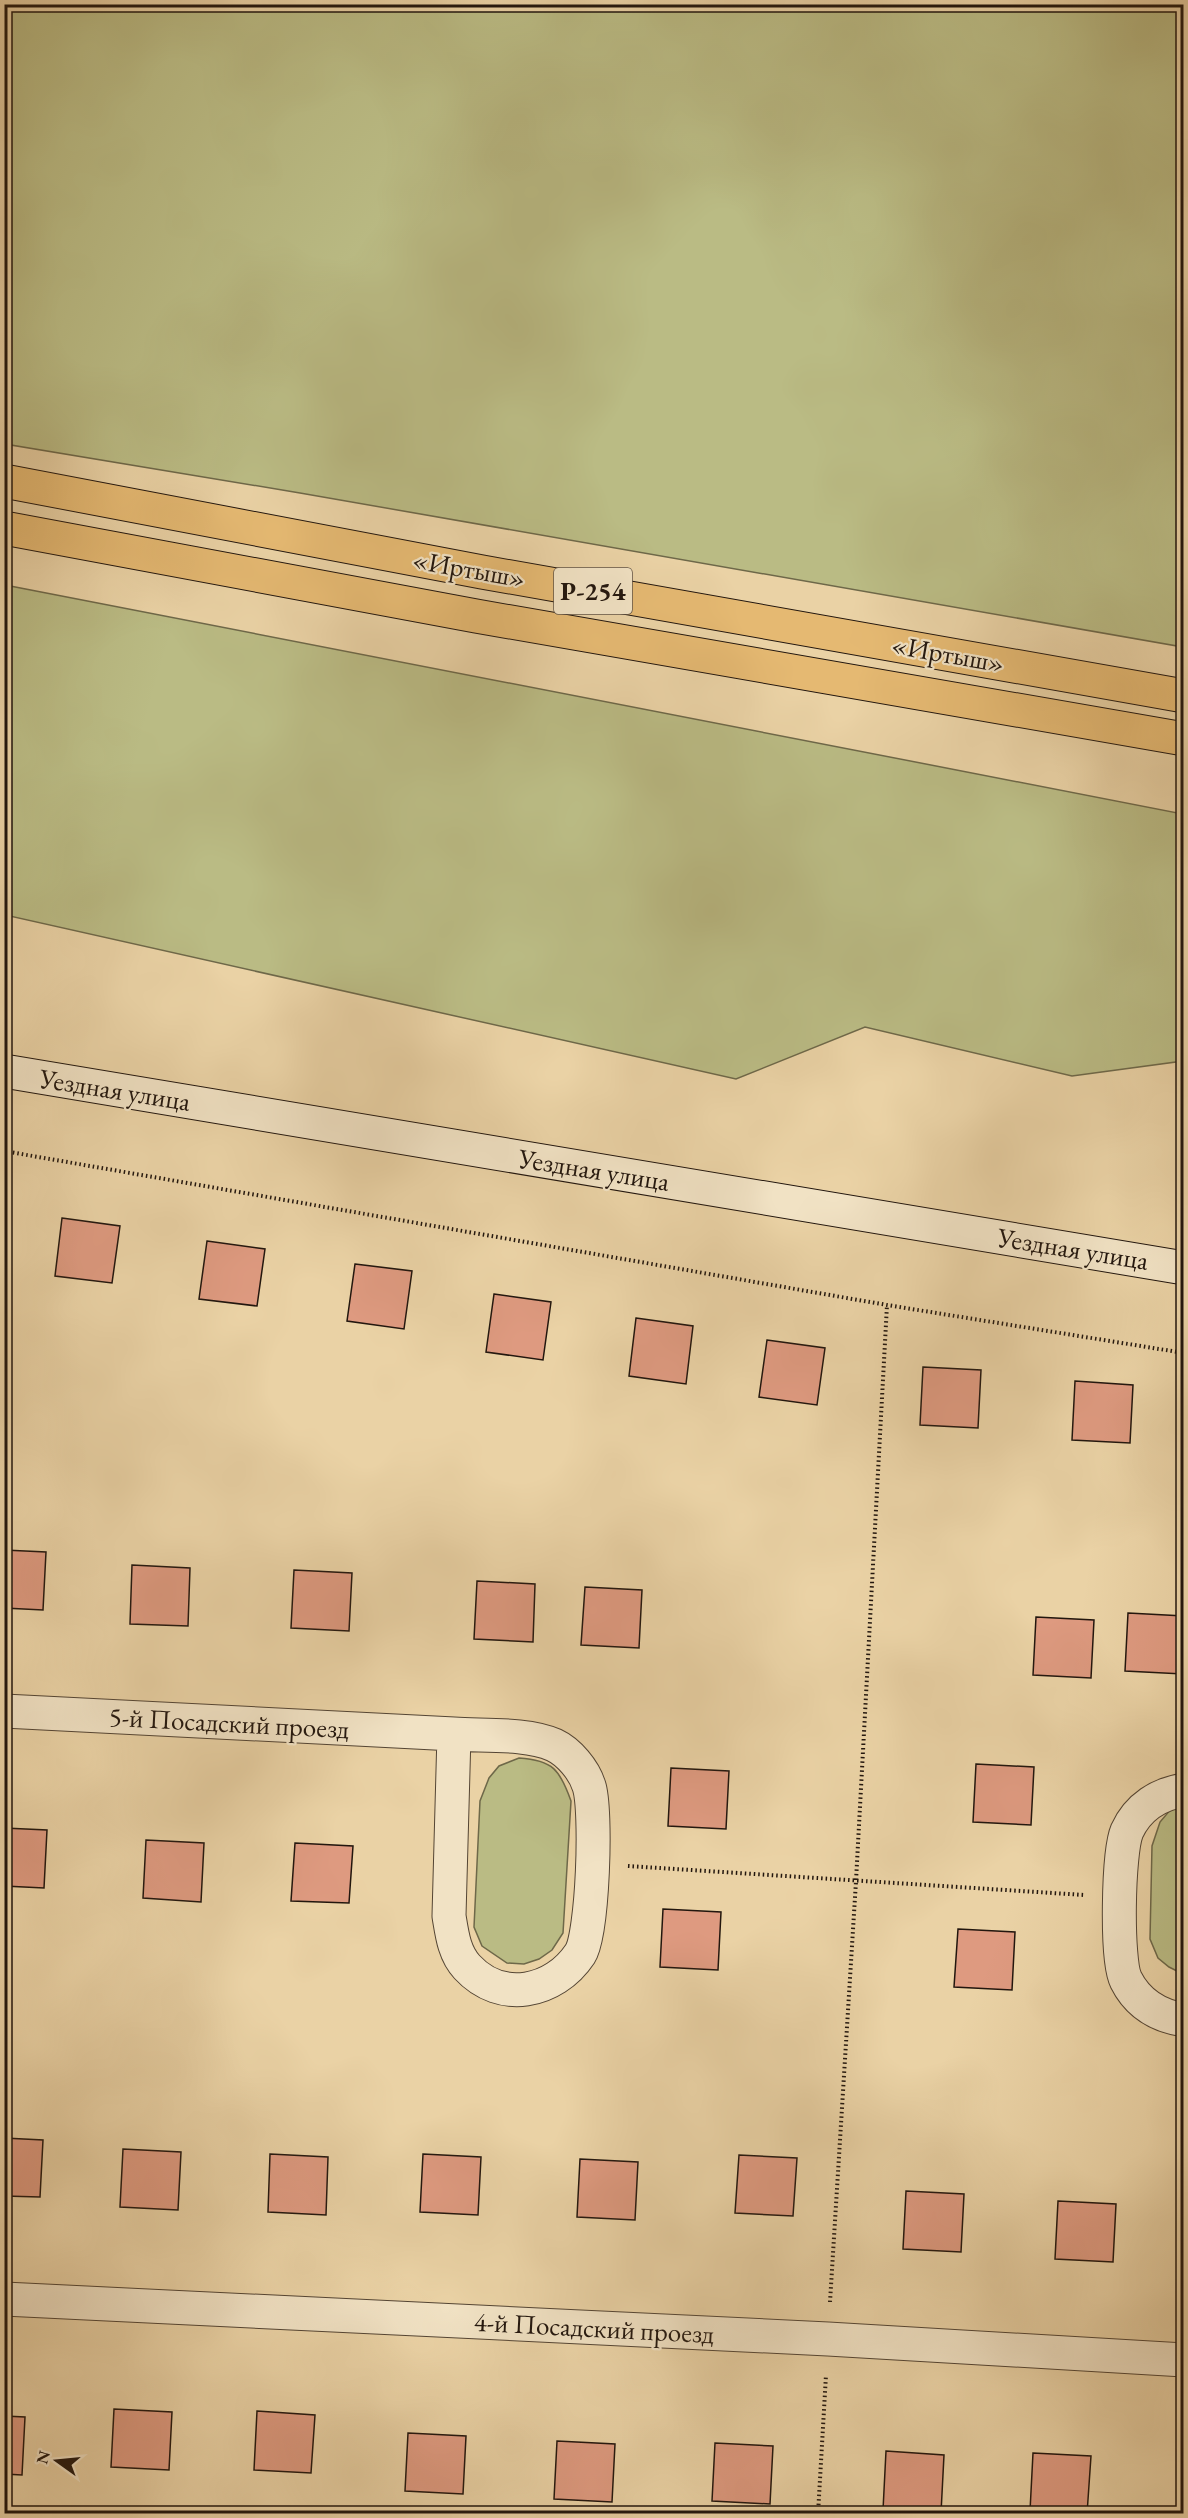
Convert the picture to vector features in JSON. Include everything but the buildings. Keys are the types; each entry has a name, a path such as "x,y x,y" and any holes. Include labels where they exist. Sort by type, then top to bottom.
{"highway":[{"name":"«Иртыш»","path":"4,481 482,572 1184,696"},
{"name":"«Иртыш»","path":"4,528 476,616 1184,739"}],"street":[{"name":"Уездная улица","path":"4,1071 1184,1268"},
{"name":"5-й Посадский проезд","path":"4,1711 454,1734 527,1738 554,1745 575,1762 589,1785 592,1812 588,1925 581,1951 565,1973 541,1986 514,1990 488,1983 466,1966 453,1943 449,1916 454,1734"},
{"path":"1184,1790 1165,1793 1143,1809 1127,1832 1122,1858 1120,1953 1126,1979 1141,2002 1164,2017 1184,2020"},
{"name":"4-й Посадский проезд","path":"4,2299 828,2339 1184,2360"}],"path":[{"path":"4,1151 887,1305 1184,1353"},
{"path":"818,2514 856,1881 887,1305"},
{"path":"591,1863 1121,1898"}],"green space":[{"path":"4,5 1183,5 1183,647 300,493 5,444"},
{"path":"5,585 1183,814 1183,1061 1072,1076 865,1027 736,1079 5,915"},
{"path":"519,1758 540,1761 554,1769 563,1781 571,1801 563,1933 552,1950 539,1959 524,1964 507,1963 482,1946 474,1927 480,1801 489,1778 499,1766"},
{"path":"1183,1804 1183,1974 1158,1958 1150,1939 1152,1846 1160,1822 1171,1809"}]}
